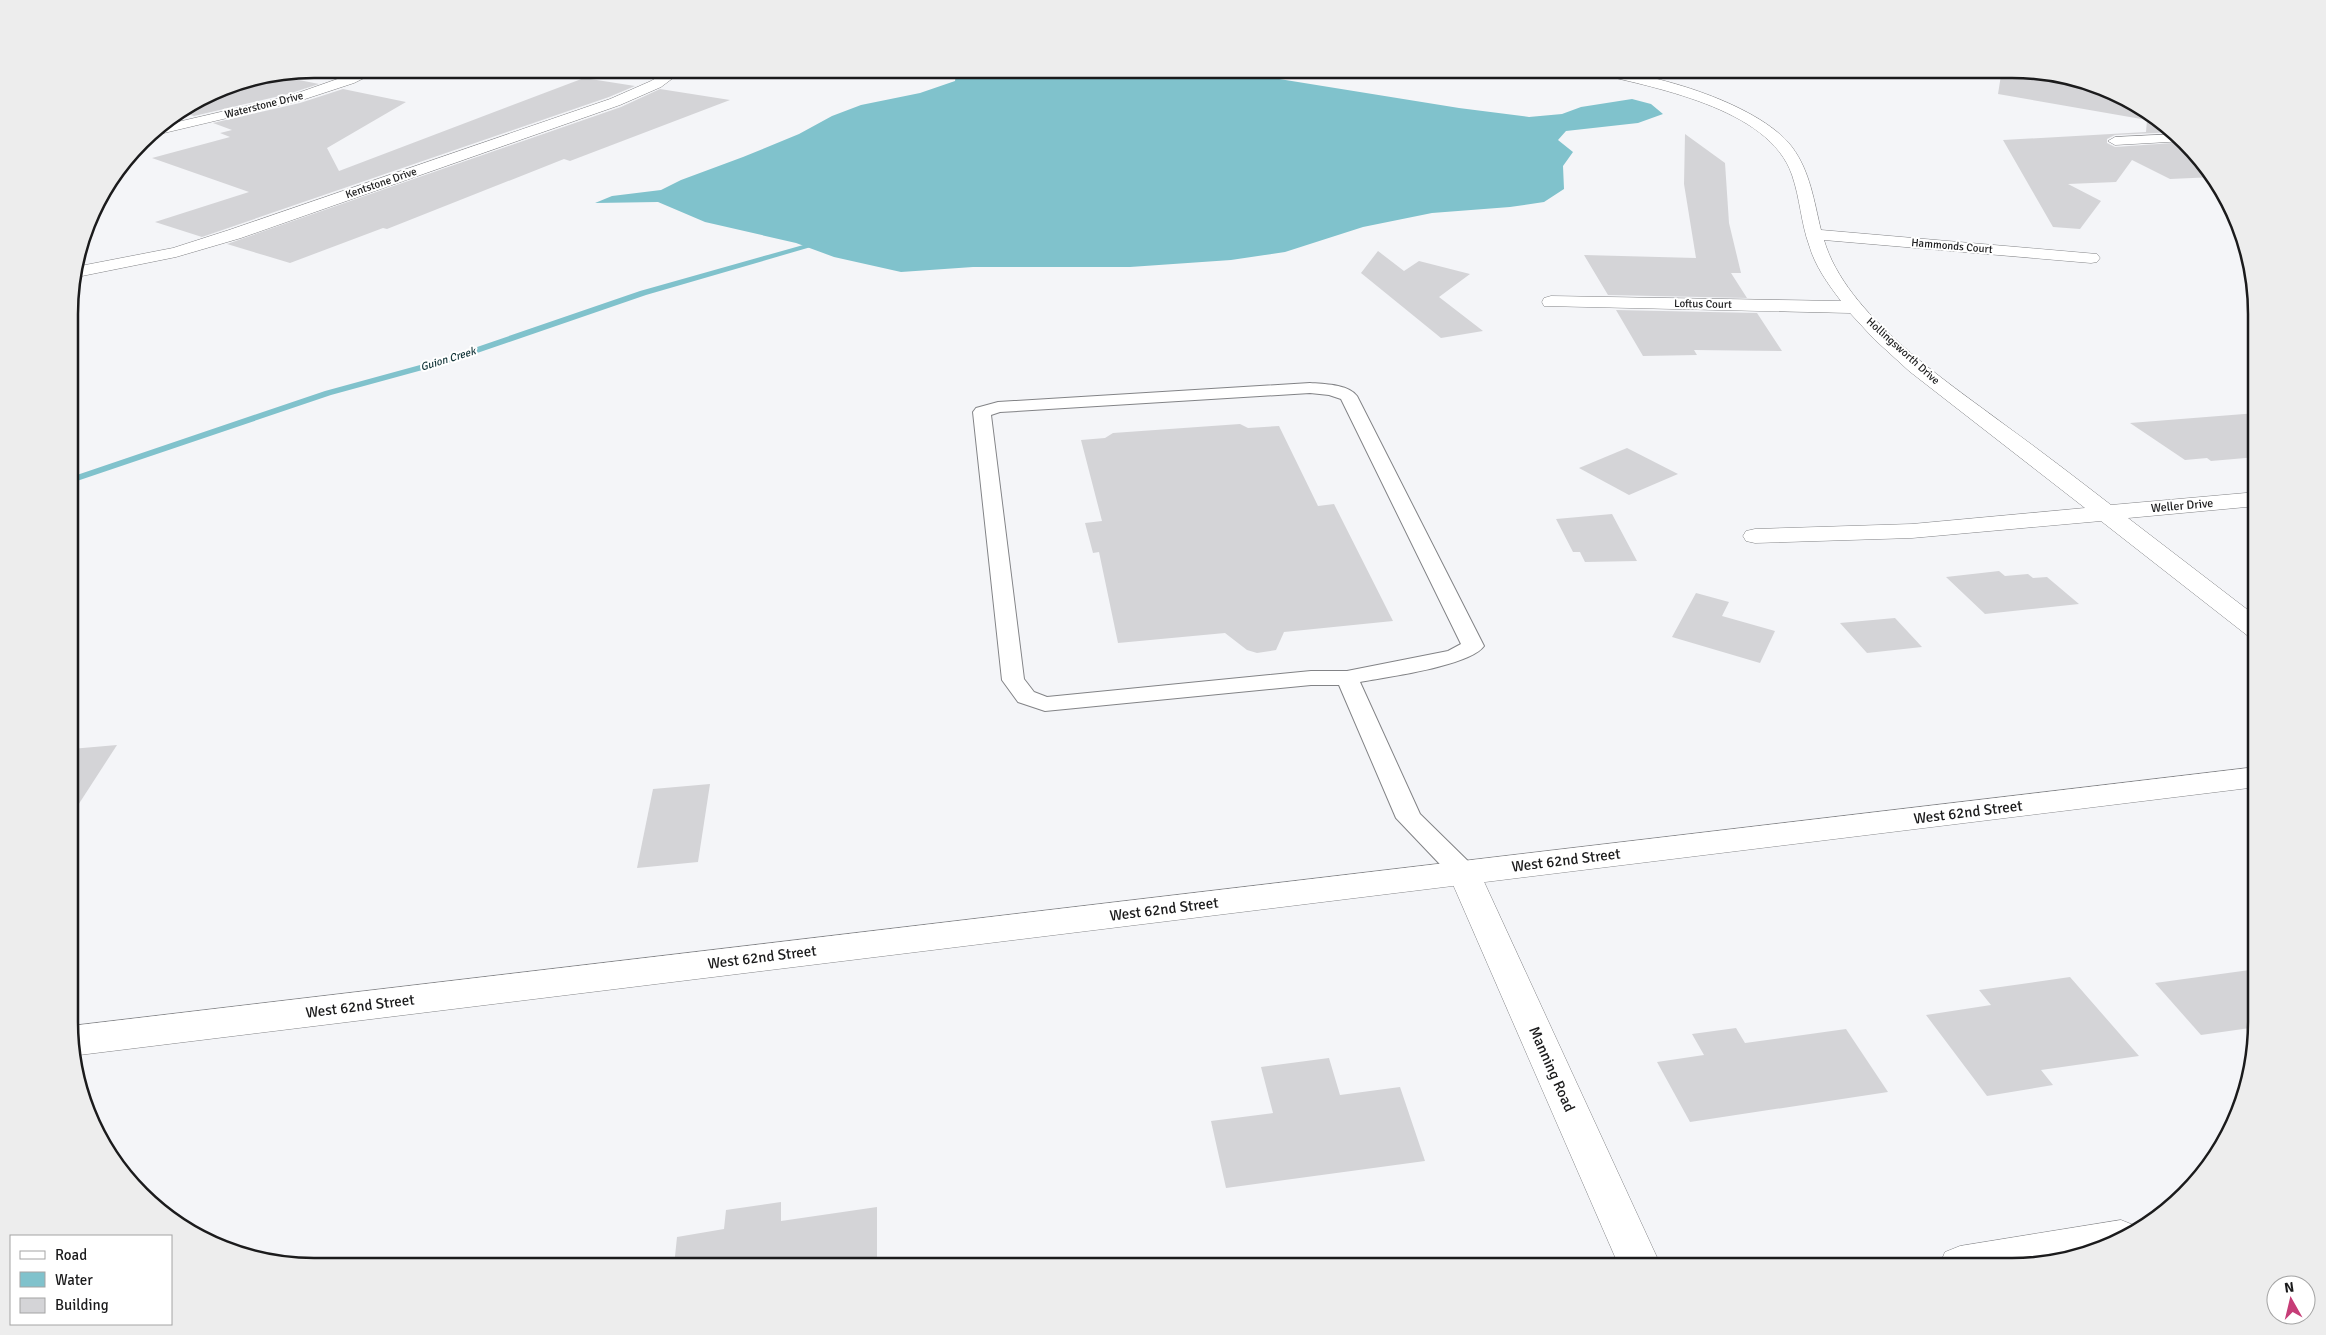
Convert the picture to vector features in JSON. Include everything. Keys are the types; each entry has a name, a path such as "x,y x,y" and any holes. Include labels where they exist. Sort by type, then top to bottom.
{"street":[{"name":"Waterstone Drive","path":"167,129 297,97 354,78"},
{"name":"Kentstone Drive","path":"82,271 176,252 235,234 614,102 656,84 665,78"},
{"name":"Hollingsworth Drive","path":"1632,78 1668,87 1705,100 1740,116 1775,138 1793,157 1798,168 1814,234 1828,270 1855,307 1880,333 1917,367 2248,623"},
{"path":"2115,141 2171,139"},
{"name":"Hammonds Court","path":"1814,234 2090,258"},
{"name":"Loftus Court","path":"1551,302 1855,307"},
{"name":"Weller Drive","path":"1755,536 1874,533 2248,500"},
{"name":"West 62nd Street","path":"78,1040 2248,778"},
{"name":"Manning Road","path":"1464,873 1636,1258"},
{"path":"2006,1258 2096,1242"}],"lane":[{"path":"1310,388 1330,390 1348,396 1464,623 1473,646 1455,656 1347,678 1311,678 1045,704 1026,697 1013,680 982,412 998,407 1310,388"},
{"path":"1347,678 1409,818 1464,873"}],"water":[{"path":"955,78 1274,78 1459,108 1529,117 1562,114 1581,107 1632,99 1651,104 1663,114 1638,123 1566,131 1558,140 1573,152 1563,166 1564,189 1544,202 1510,207 1432,213 1363,227 1285,252 1231,260 1130,267 973,267 901,272 834,257 796,243 705,222 658,202 595,203 612,196 661,190 681,180 799,134 832,116 861,105 920,93 955,81"}],"building":[{"path":"584,78 635,86 609,97 202,237 155,222 249,192 152,158 230,137 220,133 232,130 213,123 300,103 343,89 406,102 327,148 339,171"},
{"path":"2001,78 2028,78 2059,82 2103,95 2144,117 2164,133 2115,135 2107,139 2107,143 2115,147 2175,143 2206,177 2170,179 2132,160 2116,182 2068,184 2101,201 2080,229 2053,227 2003,140 2146,132 2147,120 1998,94"},
{"path":"294,79 319,84 288,94 194,116 187,114 223,95 267,82"},
{"path":"660,89 730,100 570,161 564,159 387,229 383,228 290,263 227,244 621,107"},
{"path":"1685,134 1725,163 1729,223 1741,273 1731,273 1747,298 1608,295 1584,255 1696,258 1684,184"},
{"path":"1378,251 1404,271 1419,261 1470,274 1439,297 1483,331 1441,338 1361,273"},
{"path":"1616,310 1757,313 1782,351 1694,350 1697,355 1643,356"},
{"path":"2248,414 2248,458 2211,461 2207,458 2185,460 2130,423"},
{"path":"1240,424 1248,428 1279,426 1318,506 1334,504 1393,621 1284,632 1276,650 1257,653 1247,650 1225,633 1118,643 1099,552 1093,553 1085,523 1102,521 1081,440 1105,438 1113,433"},
{"path":"1627,448 1678,474 1629,495 1579,468"},
{"path":"1612,514 1637,561 1585,562 1580,552 1573,552 1556,519"},
{"path":"1999,571 2005,576 2028,574 2033,578 2047,577 2079,604 1985,614 1946,577"},
{"path":"1696,593 1729,602 1722,616 1775,631 1760,663 1672,637"},
{"path":"1895,618 1922,647 1867,653 1840,623"},
{"path":"117,745 78,805 78,748"},
{"path":"710,784 698,862 637,868 653,789"},
{"path":"2248,970 2248,1028 2201,1035 2155,983"},
{"path":"2070,977 2139,1056 2041,1070 2053,1085 1987,1096 1926,1015 1991,1005 1979,990"},
{"path":"1736,1028 1745,1043 1846,1029 1888,1092 1690,1122 1657,1062 1704,1055 1692,1034"},
{"path":"1329,1058 1340,1095 1400,1087 1425,1161 1226,1188 1211,1121 1273,1113 1261,1067"},
{"path":"781,1202 781,1221 877,1207 877,1258 675,1258 677,1237 724,1229 726,1210"}],"waterway":[{"name":"Guion Creek","path":"78,478 328,393 445,361 643,293 824,242"}]}
